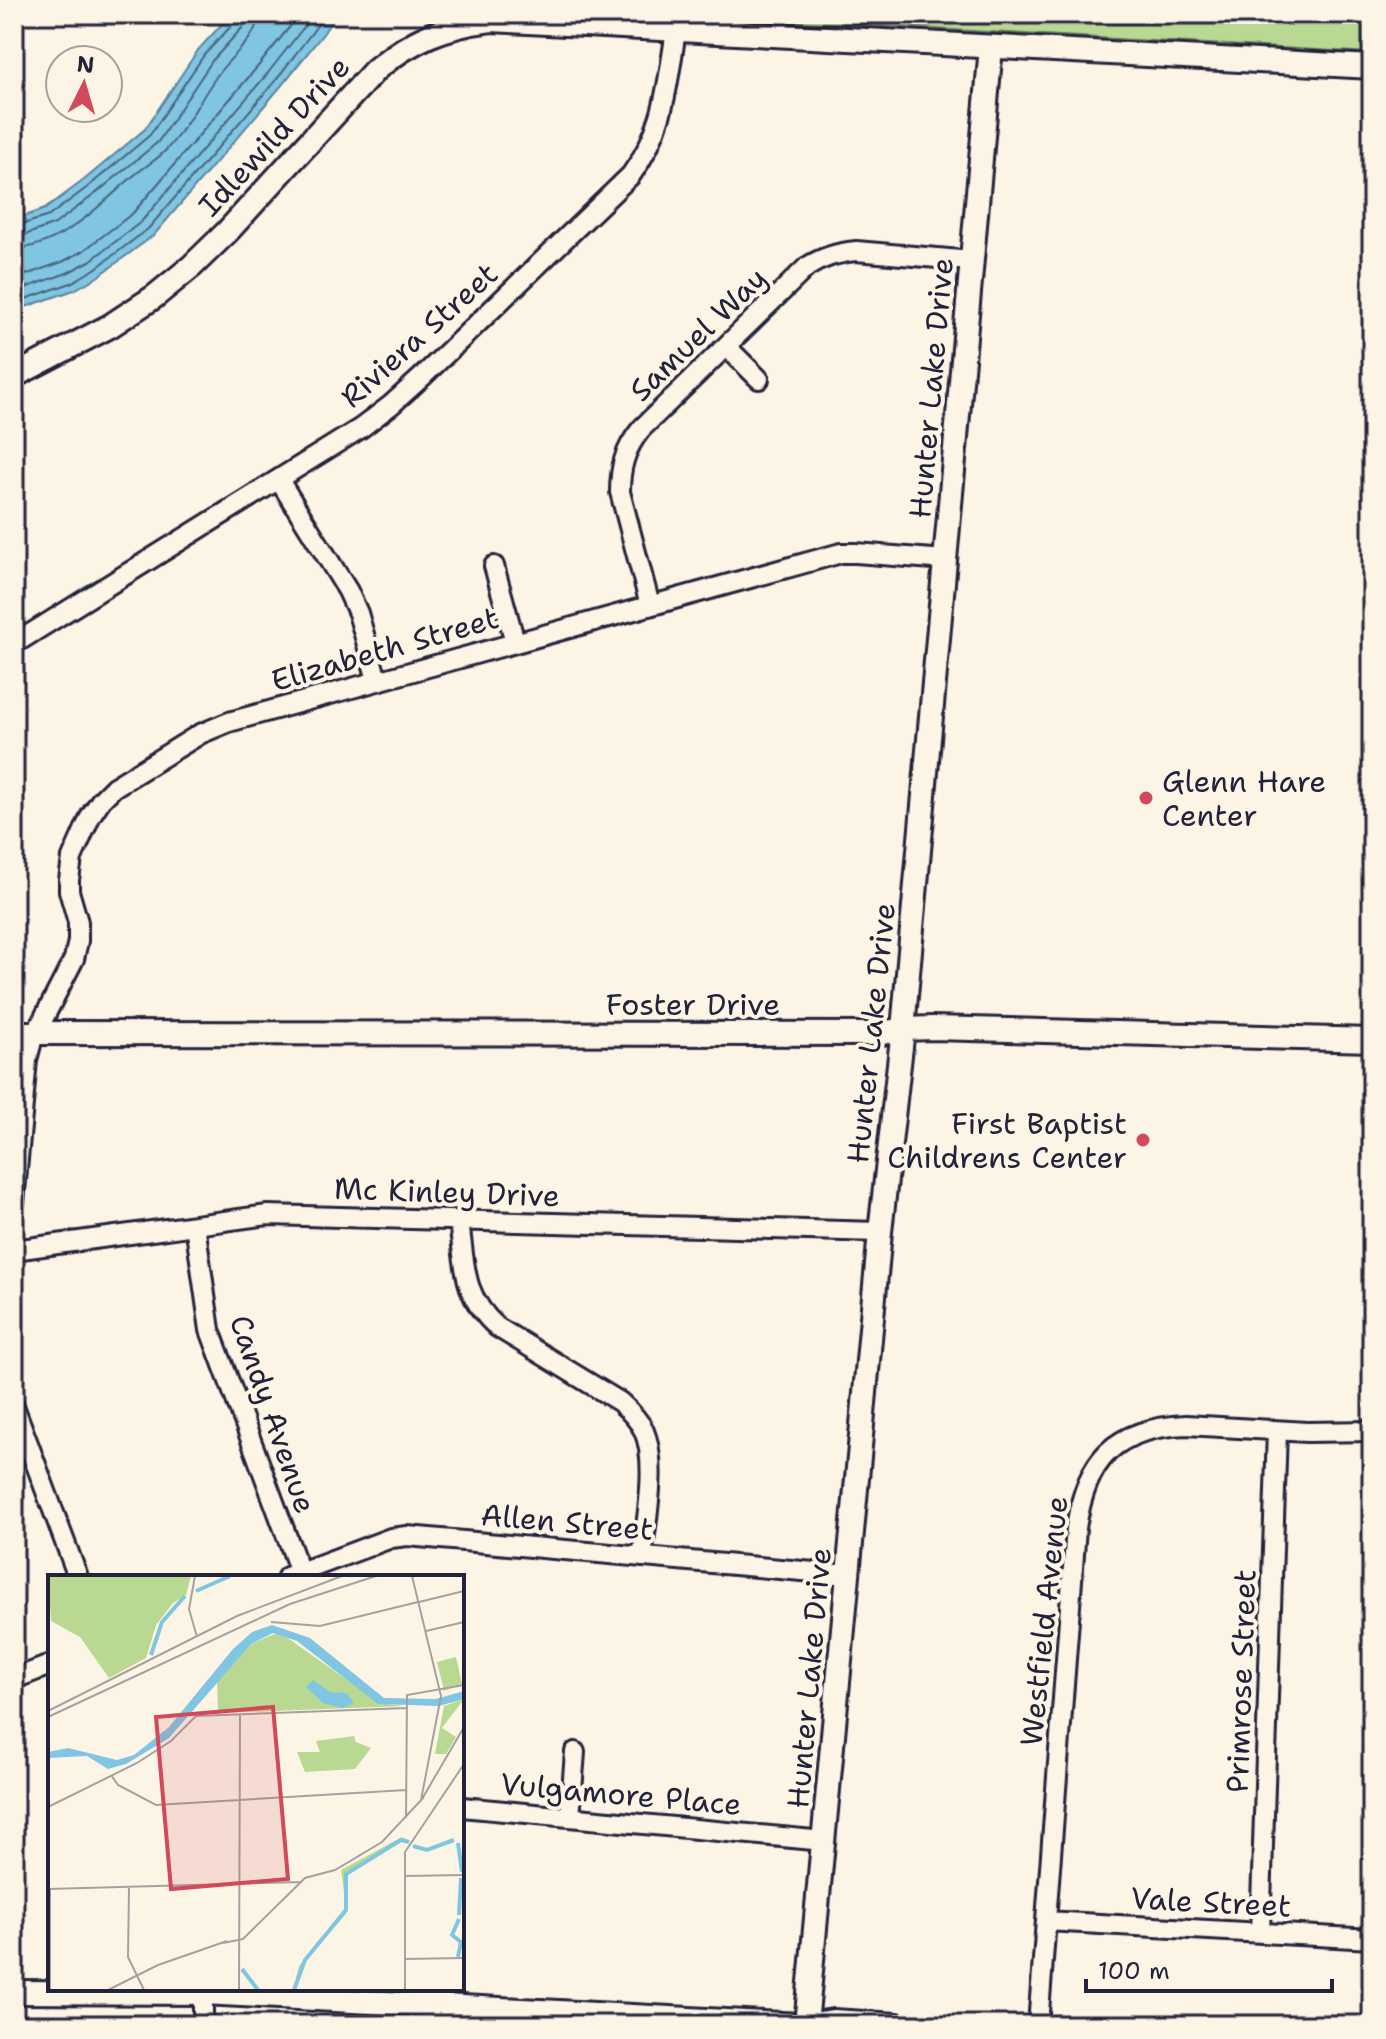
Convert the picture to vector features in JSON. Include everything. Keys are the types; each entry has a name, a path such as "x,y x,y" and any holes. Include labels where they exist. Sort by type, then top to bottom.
{"street":[{"name":"Idlewild Drive","path":"14,376 110,326 154,297 227,232 376,69 420,39 465,23 491,20 1372,67"},
{"name":"Riviera Street","path":"14,644 279,480 361,428 391,405 631,175 649,146 662,113 676,31"},
{"name":"Hunter Lake Drive","path":"805,2025 880,1232 903,1029 991,47"},
{"name":"Samuel Way","path":"650,605 620,492 623,458 641,429 807,267 822,258 856,251 972,261"},
{"path":"726,346 759,379"},
{"path":"279,480 348,591 358,613 377,680"},
{"name":"Elizabeth Street","path":"14,1203 27,1060 32,1041 25,1032 74,959 78,922 69,891 72,858 91,815 114,787 200,734 229,722 650,605 841,553 946,560"},
{"path":"494,566 515,642"},
{"name":"Foster Drive","path":"25,1032 877,1034 933,1028 1372,1040"},
{"name":"Mc Kinley Drive","path":"14,1250 268,1215 880,1232"},
{"path":"459,1221 468,1285 484,1316 620,1402 643,1429 651,1466 642,1557"},
{"name":"Candy Avenue","path":"195,1225 210,1330 293,1574"},
{"path":"14,1406 77,1575"},
{"name":"Westfield Avenue","path":"1038,2025 1076,1528 1086,1483 1110,1450 1127,1437 1146,1429 1186,1425 1277,1431 1372,1431"},
{"name":"Primrose Street","path":"1260,1933 1277,1431"},
{"name":"Allen Street","path":"293,1574 391,1538 407,1536 848,1575"},
{"path":"14,1679 48,1666"},
{"path":"570,1817 575,1752"},
{"name":"Vulgamore Place","path":"464,1807 824,1841"},
{"name":"Vale Street","path":"1046,1921 1372,1939"},
{"path":"203,1991 203,2025"},
{"path":"14,1992 203,1991 805,2025 833,2021 897,2025"}],"green space":[{"path":"737,14 1372,14 1372,53 737,18"}],"water":[{"path":"231,14 336,14 282,85 154,235 99,276 74,290 14,311 14,220 45,209 145,129 198,50"}],"place":[{"name":"Glenn Hare Center","path":"1146,798"},
{"name":"First Baptist Childrens Center","path":"1143,1140"}]}
